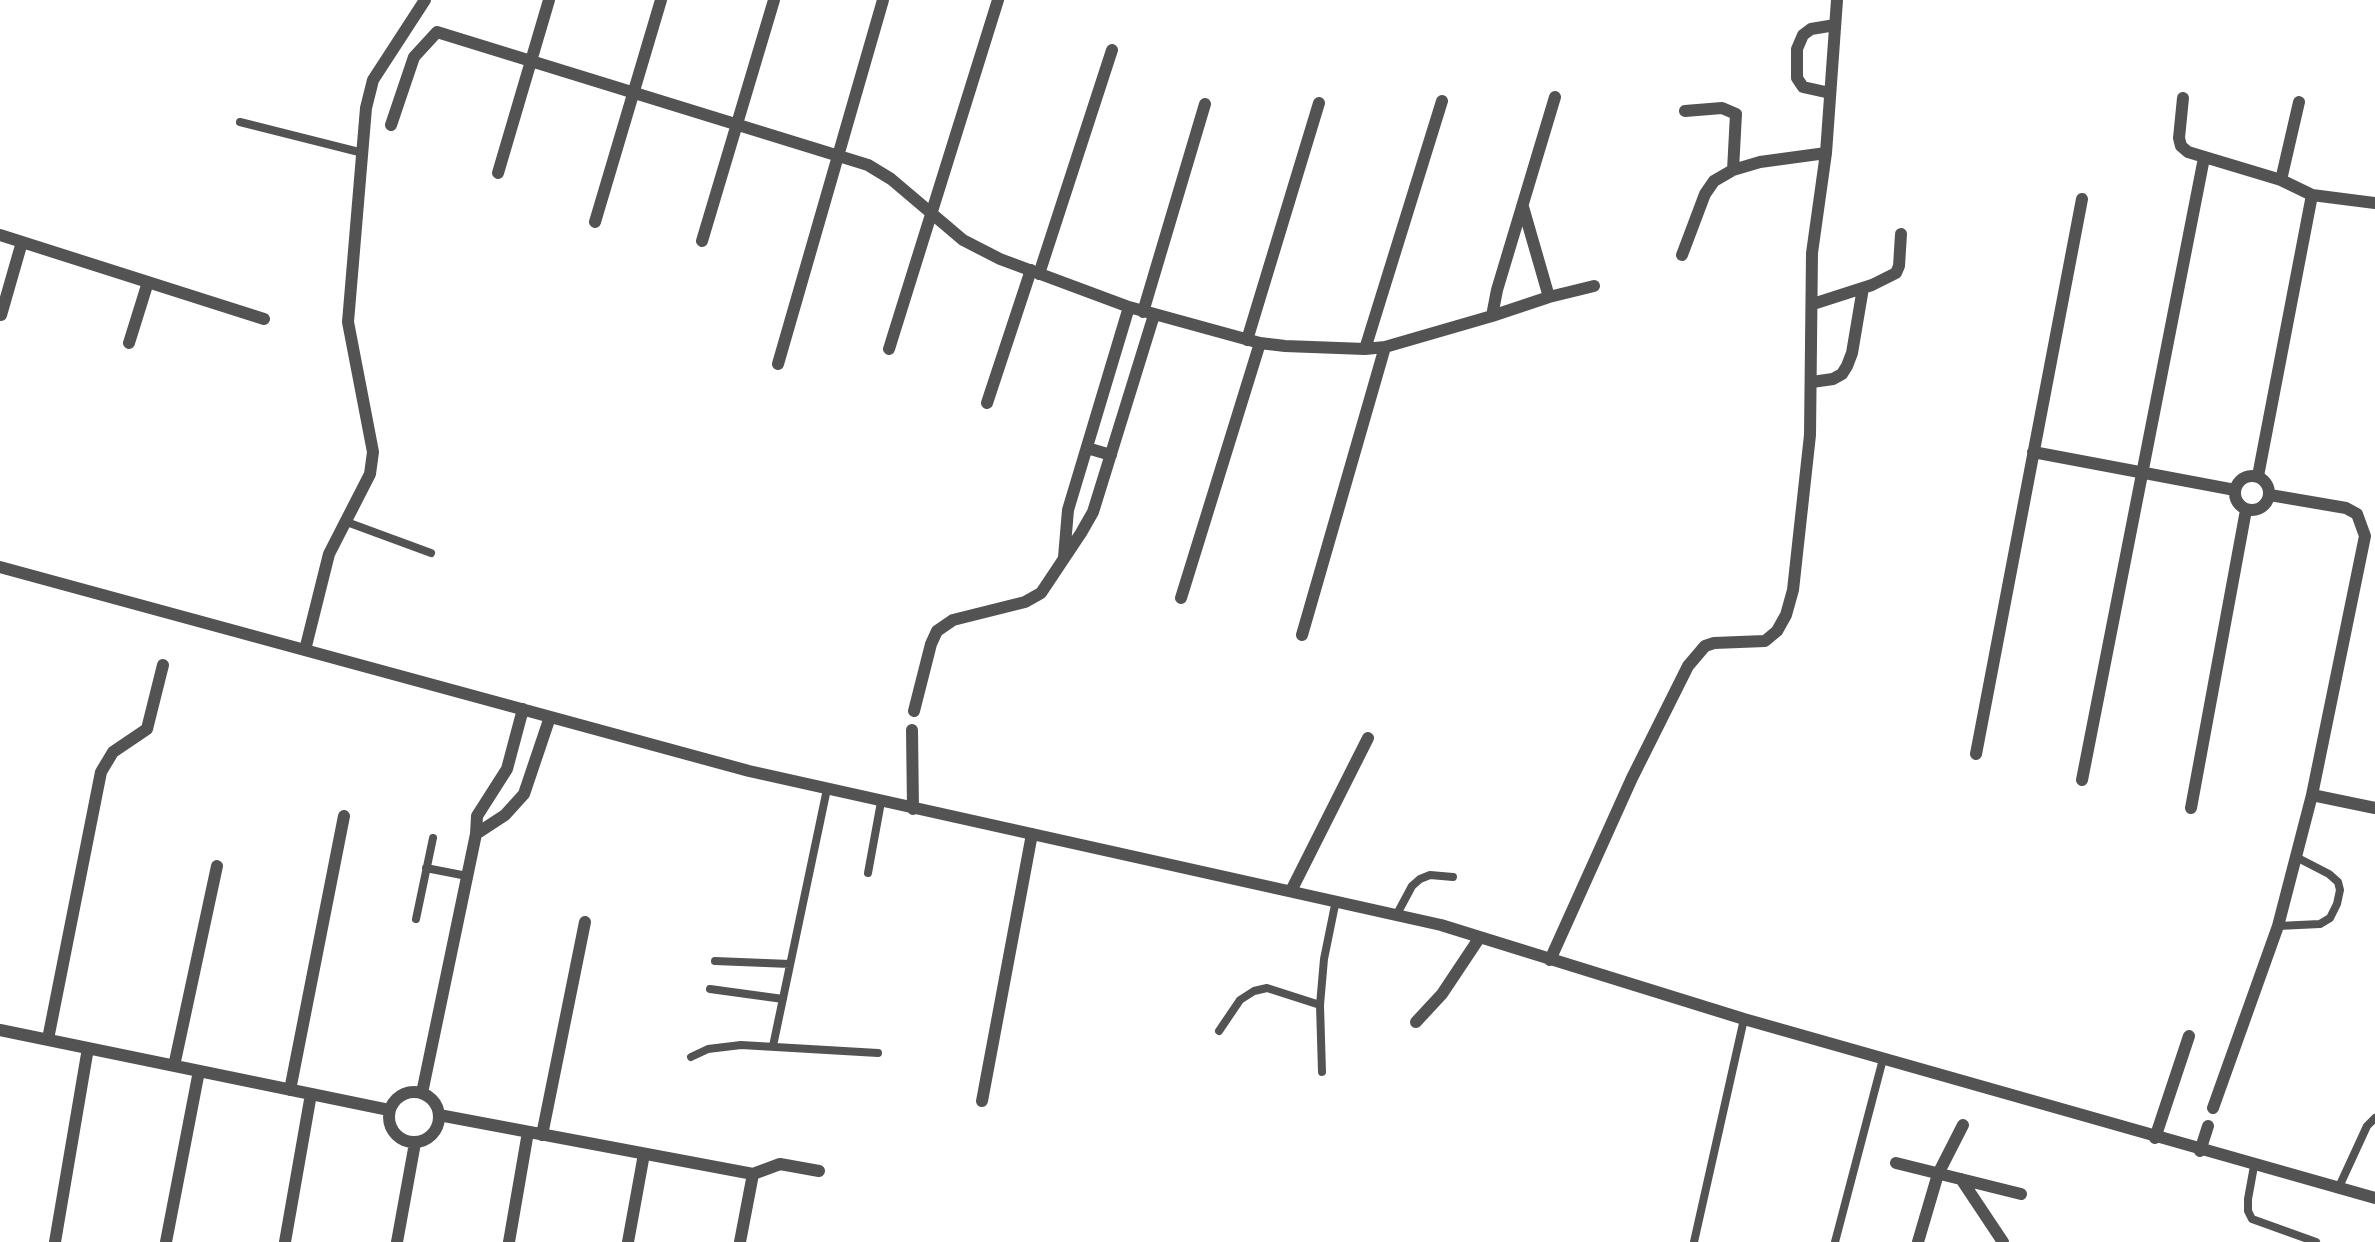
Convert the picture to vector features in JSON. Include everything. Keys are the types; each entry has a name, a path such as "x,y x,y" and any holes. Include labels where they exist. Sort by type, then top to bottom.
{"street":[{"path":"305,650 329,554 370,474 373,452 348,322 366,108 373,80 425,0"},
{"path":"498,173 549,0"},
{"path":"595,222 661,0"},
{"path":"702,242 774,0"},
{"path":"778,364 884,0"},
{"path":"889,349 998,0"},
{"path":"1550,960 1632,777 1688,666 1705,646 1714,643 1765,640 1777,631 1786,615 1793,590 1810,435 1812,253 1826,153 1837,0"},
{"path":"1830,93 1803,87 1797,78 1797,49 1803,35 1811,28 1835,25"},
{"path":"391,125 414,57 437,32 839,155 876,170 931,211 963,240 1035,272 1129,308 1260,343 1365,349 1385,347 1549,297 1594,286"},
{"path":"987,403 1112,50"},
{"path":"1492,316 1497,290 1555,97"},
{"path":"2183,98 2179,138 2181,146 2188,152 2281,180 2312,195 2375,203"},
{"path":"1365,349 1442,101"},
{"path":"2281,180 2299,102"},
{"path":"1247,340 1319,103"},
{"path":"914,711 931,644 937,631 953,620 1024,602 1041,592 1093,512 1111,455 1205,104"},
{"path":"1685,111 1722,108 1736,114 1733,170"},
{"path":"1682,255 1704,194 1714,181 1733,170 1760,162 1826,153"},
{"path":"2082,780 2204,158"},
{"path":"2258,476 2312,195"},
{"path":"1976,754 2082,199"},
{"path":"1523,207 1549,297"},
{"path":"1813,304 1886,280 1896,273 1899,266 1901,234"},
{"path":"0,236 264,319"},
{"path":"1,315 22,243"},
{"path":"129,343 148,282"},
{"path":"1812,382 1833,379 1842,375 1847,366 1852,353 1863,288"},
{"path":"1064,557 1068,510 1129,308"},
{"path":"1181,598 1260,343"},
{"path":"1302,635 1385,347"},
{"path":"1087,448 1111,455"},
{"path":"2033,452 2235,490"},
{"path":"2246,510 2235,498 2235,490 2244,478 2258,476 2265,480 2270,495"},
{"path":"2246,510 2262,508 2270,495"},
{"path":"2213,1108 2278,926 2312,795 2365,536 2357,514 2346,508 2270,495"},
{"path":"2191,808 2246,510"},
{"path":"0,567 750,771 881,802 1397,914 1480,937 1744,1019 2200,1151 2375,1198"},
{"path":"48,1039 101,772 113,752 147,729 163,665"},
{"path":"422,1093 476,834 477,816 507,769 523,709"},
{"path":"476,834 505,815 524,794 550,717"},
{"path":"912,730 914,809"},
{"path":"1292,891 1368,738"},
{"path":"2312,795 2375,808"},
{"path":"290,1090 345,816"},
{"path":"982,1101 1032,834"},
{"path":"174,1066 217,866"},
{"path":"543,1135 585,922"},
{"path":"1416,1023 1442,994 1480,937"},
{"path":"0,1030 389,1110"},
{"path":"2155,1138 2189,1036"},
{"path":"55,1242 88,1048"},
{"path":"166,1242 199,1071"},
{"path":"410,1091 422,1093 433,1100 439,1115 435,1131 423,1141 407,1142 393,1132 389,1124 389,1110 402,1094 410,1091"},
{"path":"285,1242 311,1094"},
{"path":"439,1115 753,1174 780,1164 819,1171"},
{"path":"1918,1242 1938,1174 1963,1125"},
{"path":"2200,1151 2208,1126"},
{"path":"509,1242 528,1132"},
{"path":"397,1242 415,1143"},
{"path":"628,1242 644,1154"},
{"path":"1896,1163 2022,1194"},
{"path":"740,1242 753,1174"},
{"path":"1961,1179 2003,1242"}],"lane":[{"path":"240,123 363,153"},
{"path":"344,521 431,553"},
{"path":"773,1046 827,789"},
{"path":"868,873 881,802"},
{"path":"416,919 433,838"},
{"path":"2278,926 2320,924 2330,918 2337,904 2340,890 2338,882 2329,874 2296,857"},
{"path":"426,868 467,876"},
{"path":"1397,914 1412,886 1420,879 1430,875 1453,878"},
{"path":"1322,1072 1320,1005 1324,958 1336,900"},
{"path":"715,961 790,964"},
{"path":"1219,1031 1240,1000 1267,988 1320,1005"},
{"path":"710,989 783,999"},
{"path":"1694,1242 1744,1019"},
{"path":"691,1057 708,1049 773,1046 878,1053"},
{"path":"1835,1242 1883,1059"},
{"path":"2338,1189 2367,1126 2375,1118"},
{"path":"2254,1166 2248,1198 2248,1211 2252,1219 2316,1242"}]}
